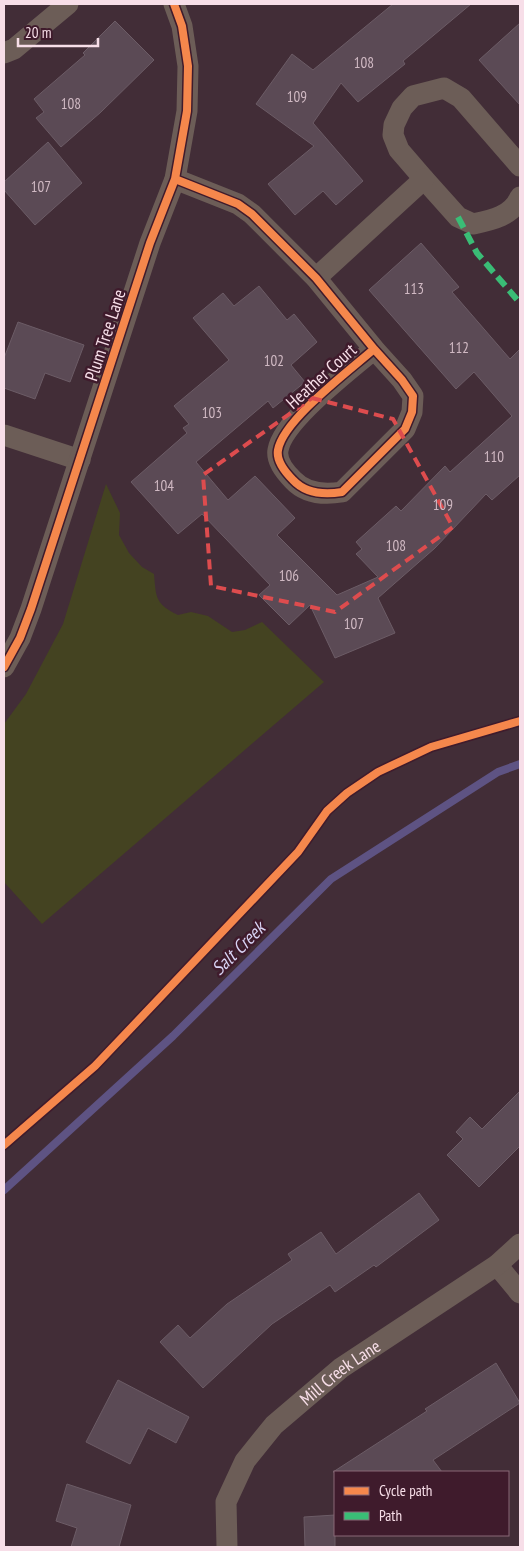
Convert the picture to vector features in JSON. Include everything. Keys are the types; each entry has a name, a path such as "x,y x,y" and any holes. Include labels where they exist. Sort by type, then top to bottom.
{"street":[{"path":"4,53 14,49 68,4"},
{"name":"Plum Tree Lane","path":"4,667 20,638 32,609 150,243 175,179 187,111 188,66 182,26 174,4"},
{"path":"520,166 462,98 444,88 414,96 402,108 394,125 393,135 399,150 458,217 473,224 492,220 510,212 520,197"},
{"name":"Heather Court","path":"175,179 238,204 252,214 316,278 402,380 413,396 412,412 405,430 342,492 329,494 311,492 298,486 284,471 278,452 284,435 295,418 374,349"},
{"path":"316,278 424,179"},
{"path":"4,435 80,460"},
{"name":"Mill Creek Lane","path":"227,1547 226,1502 245,1462 274,1425 341,1368 497,1266 520,1244"},
{"path":"497,1266 520,1292"}],"highlighted area":[{"path":"312,398 393,419 453,527 335,612 211,586 203,475"}],"shaded area":[{"path":"106,484 120,513 119,535 129,553 142,567 154,574 156,594 165,607 178,615 191,612 208,616 232,632 245,630 262,622 324,682 42,924 4,882 4,724 26,694 63,624"}],"building":[{"path":"393,4 471,4 403,61 405,64 358,102 341,83 313,123 363,181 336,205 323,191 295,215 268,184 314,146 256,104 292,54 313,70"},
{"path":"115,21 154,60 101,112 61,147 36,118 44,112 34,99 85,55 83,53"},
{"path":"520,23 520,105 479,60"},
{"path":"48,142 82,183 35,225 4,190 4,182"},
{"path":"421,243 459,287 452,292 510,359 520,349 520,475 492,500 486,494 435,548 378,598 395,633 335,658 310,605 289,625 259,595 270,585 202,514 178,534 131,482 187,433 183,428 189,424 174,406 229,360 193,318 223,293 234,306 259,286 287,320 294,314 317,342 291,365 305,382 273,408 268,401 196,462 228,500 255,476 295,518 277,535 337,595 378,577 356,554 362,549 356,542 396,506 401,511 445,466 450,472 512,416 474,372 456,389 369,290"},
{"path":"18,322 84,345 70,382 45,373 35,399 4,388 4,358"},
{"path":"520,1091 520,1146 479,1187 447,1155 463,1139 456,1132 470,1117 482,1129"},
{"path":"419,1193 439,1220 376,1267 374,1265 335,1292 330,1285 272,1324 203,1388 160,1342 178,1325 190,1338 227,1304 292,1260 288,1254 321,1232 336,1254"},
{"path":"496,1363 520,1403 433,1460 441,1471 335,1471 427,1411 425,1409"},
{"path":"118,1380 189,1417 176,1443 148,1428 130,1464 86,1442"},
{"path":"67,1484 131,1505 119,1547 71,1547 77,1528 56,1521"},
{"path":"334,1515 335,1547 305,1547 304,1517"}],"waterway":[{"name":"Salt Creek","path":"4,1190 173,1036 331,879 498,772 520,764"}],"marked path":[{"path":"458,217 477,253 520,303"}],"cycle path":[{"path":"4,667 20,638 31,609 150,243 175,179 187,111 188,66 182,26 174,4"},
{"path":"175,179 238,204 252,214 316,278 374,349 318,397 292,425 283,438 278,450 280,462 290,477 298,485 309,491 322,493 342,492 405,429 412,412 413,396 402,380 374,349"},
{"path":"4,1145 95,1066 298,852 327,811 347,793 378,772 431,747 520,721"}]}
